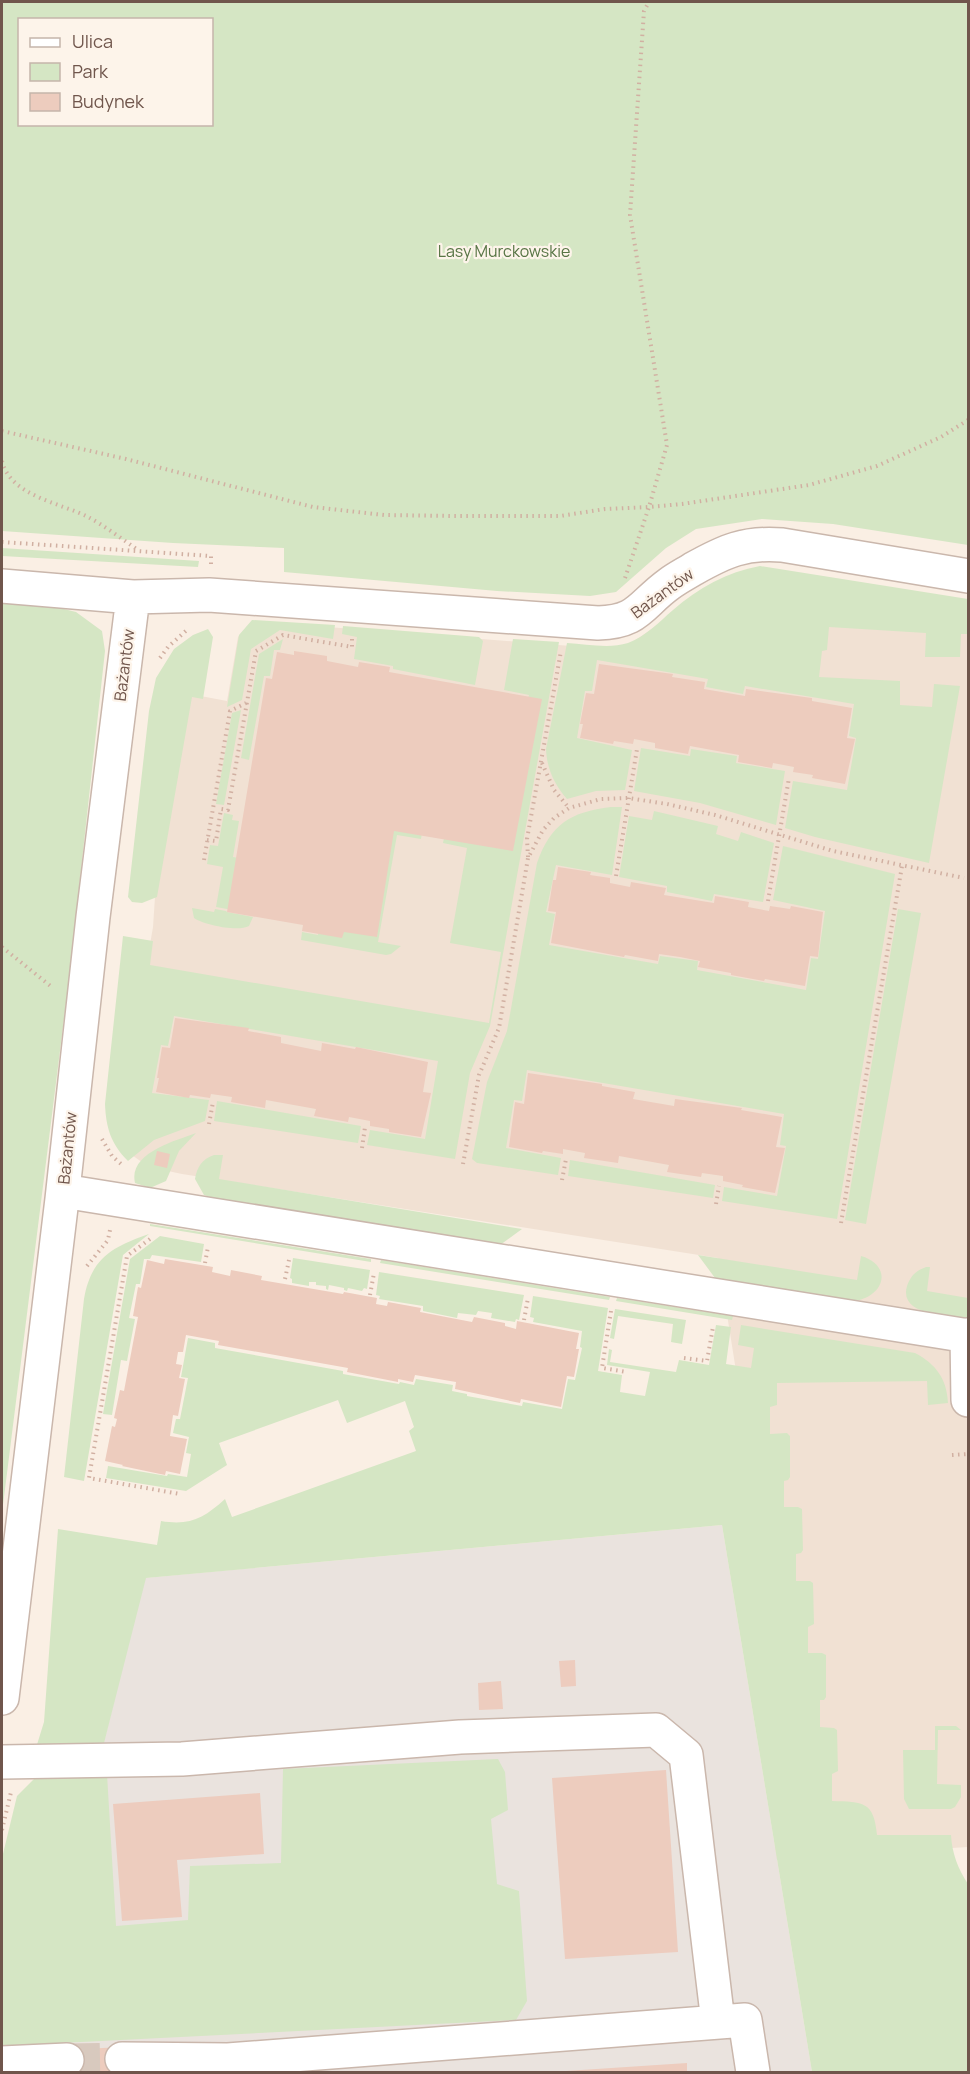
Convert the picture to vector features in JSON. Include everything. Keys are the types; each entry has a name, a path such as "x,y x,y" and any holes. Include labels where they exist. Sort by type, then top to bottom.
{"street":[{"name":"Bażantów","path":"2,586 133,597 209,595 598,624 614,623 634,615 669,584 713,558 746,545 763,543 782,545 968,573"},
{"name":"Bażantów","path":"2,1698 63,1191 90,939 133,597"},
{"path":"63,1191 968,1335 969,1400"},
{"path":"2,1762 182,1759 460,1737 656,1730 686,1755 718,2022"},
{"path":"122,2060 229,2066 745,2020 753,2073"},
{"path":"2,2062 67,2060"}],"path":[{"path":"614,623 615,604 649,507 667,444 630,215 644,11 648,2"},
{"path":"2,431 126,459 313,507 384,515 560,516 605,508 682,504 809,485 877,466 969,420"},
{"path":"2,461 3,468 23,490 88,517 140,551"},
{"path":"2,542 211,556"},
{"path":"207,840 216,841 221,809 228,810 256,651 283,635 352,647 353,639 348,639"},
{"path":"463,1164 479,1075 499,1028 528,858 527,839 561,650"},
{"path":"204,860 230,711 247,702"},
{"path":"616,876 637,749"},
{"path":"541,762 554,790 569,808"},
{"path":"768,901 789,778"},
{"path":"528,858 543,830 554,818 569,808 601,799 628,798 715,815 833,851 964,878"},
{"path":"841,1224 902,866"},
{"path":"209,1124 213,1102"},
{"path":"362,1148 365,1127"},
{"path":"562,1180 566,1159"},
{"path":"716,1204 719,1186"},
{"path":"157,1233 127,1256 89,1478 180,1494"},
{"path":"205,1263 209,1241"},
{"path":"285,1279 290,1254"},
{"path":"370,1294 375,1267"},
{"path":"524,1320 529,1291"},
{"path":"612,1305 602,1368 627,1372"},
{"path":"684,1358 707,1361 714,1320"},
{"path":"952,1455 969,1454"}],"shaded area":[{"path":"672,615 968,630 968,1847 776,1859 737,1377 718,1258 182,1174 149,1167 116,1144 190,694 227,701 238,637 252,621 609,649 627,646"},
{"path":"722,1525 812,2072 43,2072 41,2045 32,2028 145,1578"}],"green space":[{"name":"Lasy Murckowskie","path":"2,2 968,2 968,545 833,524 762,519 696,529 666,548 616,592 590,596 497,591 284,572 284,548 2,531"},
{"path":"2,548 199,561 198,567 2,556"},
{"path":"760,566 968,599 968,634 961,634 960,657 925,657 926,633 829,627 827,650 822,651 819,677 900,681 900,705 932,707 934,684 960,686 929,863 785,828 793,781 847,790 856,738 849,736 854,704 745,686 743,694 706,687 708,679 597,660 592,691 585,691 577,738 632,750 625,790 596,791 567,799 558,788 550,770 546,749 567,643 605,646 628,643 646,633 703,588 736,572"},
{"path":"2,602 52,606 76,612 102,631 105,651 69,979 2,1513"},
{"path":"252,620 335,625 333,639 280,630 251,649 242,700 227,707 239,635"},
{"path":"343,626 479,637 483,641 475,685 354,659 357,637 342,634"},
{"path":"208,629 213,637 203,699 192,697 157,897 142,903 132,902 128,897 149,711 156,678 174,649 193,635"},
{"path":"283,639 280,650 274,650 270,676 264,676 249,760 241,758 259,654"},
{"path":"513,639 559,642 490,1026 470,1073 455,1159 367,1145 370,1130 425,1139 438,1061 174,1016 168,1046 161,1045 152,1093 209,1100 205,1121 154,1140 128,1161 110,1135 105,1104 123,936 153,941 150,965 489,1023 501,952 450,943 467,848 443,843 448,818 425,814 421,839 397,835 378,942 401,946 386,955 301,940 302,932 318,935 318,932 305,923 216,907 223,867 207,864 210,845 218,846 224,813 233,815 232,820 239,821 233,857 310,870 528,699 529,695 504,690"},
{"path":"241,710 224,805 216,804 232,713"},
{"path":"641,748 690,756 691,749 737,756 736,763 785,771 776,825 700,803 634,791"},
{"path":"622,807 612,875 556,865 546,912 555,914 549,945 658,964 660,956 698,961 697,970 806,990 811,958 818,959 825,911 773,900 783,846 895,874 837,1219 722,1201 724,1187 777,1196 786,1146 780,1145 784,1114 527,1070 522,1101 514,1100 506,1148 561,1158 558,1175 477,1163 472,1159 487,1082 507,1031 537,863 549,838 564,822 584,812"},
{"path":"654,811 718,826 716,834 738,841 741,832 774,843 763,902 714,894 712,901 667,892 667,886 619,877 629,816 652,820"},
{"path":"192,908 214,912 215,909 253,917 249,926 244,928 221,927 194,918"},
{"path":"898,909 921,913 866,1224 845,1220"},
{"path":"217,1101 361,1126 358,1143 214,1121"},
{"path":"196,1133 179,1151 166,1181 150,1188 135,1183 135,1173 146,1156 166,1144"},
{"path":"214,1155 223,1155 219,1179 522,1229 500,1245 213,1198 204,1195 195,1179 201,1164"},
{"path":"570,1160 715,1185 713,1198 568,1176"},
{"path":"150,1224 371,1259 371,1262 150,1226"},
{"path":"149,1234 123,1255 84,1481 64,1477 87,1285 92,1273 105,1256 124,1244"},
{"path":"160,1236 204,1244 201,1262 152,1255 150,1259 144,1259 140,1284 136,1284 129,1318 135,1319 127,1361 121,1360 112,1415 103,1414 130,1259"},
{"path":"698,1255 857,1280 861,1256 878,1266 881,1280 874,1293 856,1301 715,1278"},
{"path":"293,1258 370,1270 367,1289 364,1288 362,1291 348,1288 347,1291 344,1288 329,1285 328,1290 326,1286 316,1285 316,1282 309,1282 309,1286 292,1283 290,1278"},
{"path":"381,1260 610,1297 609,1300 380,1263"},
{"path":"930,1267 927,1291 968,1298 968,1319 927,1313 910,1303 906,1296 907,1286 914,1274"},
{"path":"379,1272 524,1295 519,1320 516,1319 515,1322 491,1318 492,1313 478,1311 476,1315 458,1313 457,1318 423,1311 423,1306 379,1299 380,1296 376,1295"},
{"path":"533,1296 608,1308 598,1371 622,1375 620,1392 645,1396 650,1372 607,1365 609,1349 612,1350 610,1362 676,1372 679,1360 709,1365 716,1325 731,1327 726,1364 751,1368 754,1348 738,1345 741,1325 915,1353 929,1362 943,1380 948,1403 928,1405 927,1381 777,1383 777,1405 770,1407 770,1434 787,1433 790,1436 790,1477 784,1481 784,1507 802,1509 803,1550 796,1554 796,1581 813,1583 814,1624 808,1627 808,1653 826,1655 826,1697 820,1700 820,1727 837,1730 838,1771 832,1774 832,1801 859,1803 865,1806 873,1815 877,1835 951,1835 956,1861 968,1884 968,2072 812,2072 722,1525 146,1578 103,1747 35,1751 44,1722 58,1529 157,1545 161,1521 180,1522 196,1519 225,1499 232,1517 416,1451 409,1431 414,1427 405,1401 347,1423 338,1400 219,1443 227,1465 186,1491 106,1478 108,1466 187,1477 191,1454 186,1453 189,1437 173,1433 176,1419 180,1419 188,1378 181,1377 188,1338 215,1343 215,1348 343,1371 343,1374 399,1384 400,1382 414,1385 416,1379 453,1385 452,1391 467,1394 467,1396 522,1406 523,1402 562,1409 568,1379 575,1380 582,1348 580,1347 582,1331 533,1322 534,1318 530,1317"},
{"path":"617,1298 733,1316 732,1320 616,1301"},
{"path":"615,1309 686,1320 682,1344 671,1342 673,1324 618,1316 614,1339 610,1338"},
{"path":"935,1726 956,1726 961,1730 938,1730 937,1784 961,1785 961,1797 951,1809 909,1809 904,1799 903,1750 935,1750"},
{"path":"498,1759 505,1772 508,1810 491,1819 497,1884 519,1891 527,2001 516,2020 41,2044 2,2050 2,1858 17,1796 42,1771 107,1774 116,1926 188,1920 190,1866 281,1863 283,1769"}],"building":[{"path":"294,651 327,656 327,661 358,667 359,662 390,667 389,672 542,699 513,851 394,831 377,937 344,932 342,938 302,931 303,925 227,912 266,678 272,679 277,652 294,655"},
{"path":"599,664 673,674 672,677 705,682 704,689 745,696 746,689 812,698 812,701 852,708 847,738 855,739 845,784 793,772 794,767 773,763 772,768 738,762 739,755 690,746 688,754 655,748 655,743 634,739 633,744 614,741 613,744 580,738 583,724 580,724 586,693 594,694"},
{"path":"558,867 591,872 590,875 610,878 610,883 630,887 631,882 666,888 664,895 714,903 715,896 749,902 748,907 769,911 770,906 790,909 791,906 823,912 818,957 810,956 805,986 731,975 731,973 698,967 700,961 680,957 659,954 658,961 551,943 556,912 548,911 553,880 556,880"},
{"path":"175,1018 249,1028 248,1031 281,1037 281,1043 321,1051 322,1043 355,1049 356,1047 428,1062 423,1092 431,1093 421,1137 389,1132 389,1129 370,1126 370,1121 349,1117 348,1122 314,1116 316,1109 266,1100 265,1108 231,1102 232,1097 211,1094 210,1098 190,1095 189,1098 156,1092 162,1047 170,1048"},
{"path":"528,1073 602,1084 602,1086 635,1092 633,1099 674,1106 675,1099 742,1108 741,1110 782,1117 776,1147 785,1148 775,1193 723,1181 723,1176 702,1173 701,1177 667,1172 669,1165 619,1156 618,1163 584,1158 585,1153 563,1149 563,1154 509,1147 515,1102 524,1104"},
{"path":"157,1151 170,1154 167,1168 154,1165"},
{"path":"165,1259 213,1267 212,1272 230,1276 231,1270 262,1276 261,1280 377,1298 376,1304 387,1306 388,1302 421,1308 420,1312 472,1322 474,1317 505,1323 505,1326 516,1329 517,1321 579,1333 576,1349 579,1349 574,1377 567,1376 561,1407 521,1399 520,1403 455,1389 456,1382 415,1375 413,1382 398,1379 398,1382 347,1372 348,1368 218,1345 219,1341 186,1335 183,1352 178,1352 176,1364 182,1365 179,1378 185,1379 178,1416 173,1415 170,1436 187,1439 180,1474 166,1471 165,1475 122,1466 105,1461 112,1426 115,1427 117,1419 114,1418 120,1390 124,1391 138,1317 133,1316 138,1287 141,1288 147,1260 164,1264"},
{"path":"575,1660 576,1686 561,1687 559,1661"},
{"path":"501,1681 503,1709 479,1710 478,1683"},
{"path":"666,1770 678,1952 565,1959 552,1778"},
{"path":"260,1793 264,1854 177,1860 182,1917 122,1921 113,1804"},
{"path":"121,2047 123,2072 68,2072 66,2050"},
{"path":"687,2063 687,2072 566,2072 566,2071"}],"tunnel":[{"path":"67,2060 122,2059"}]}
